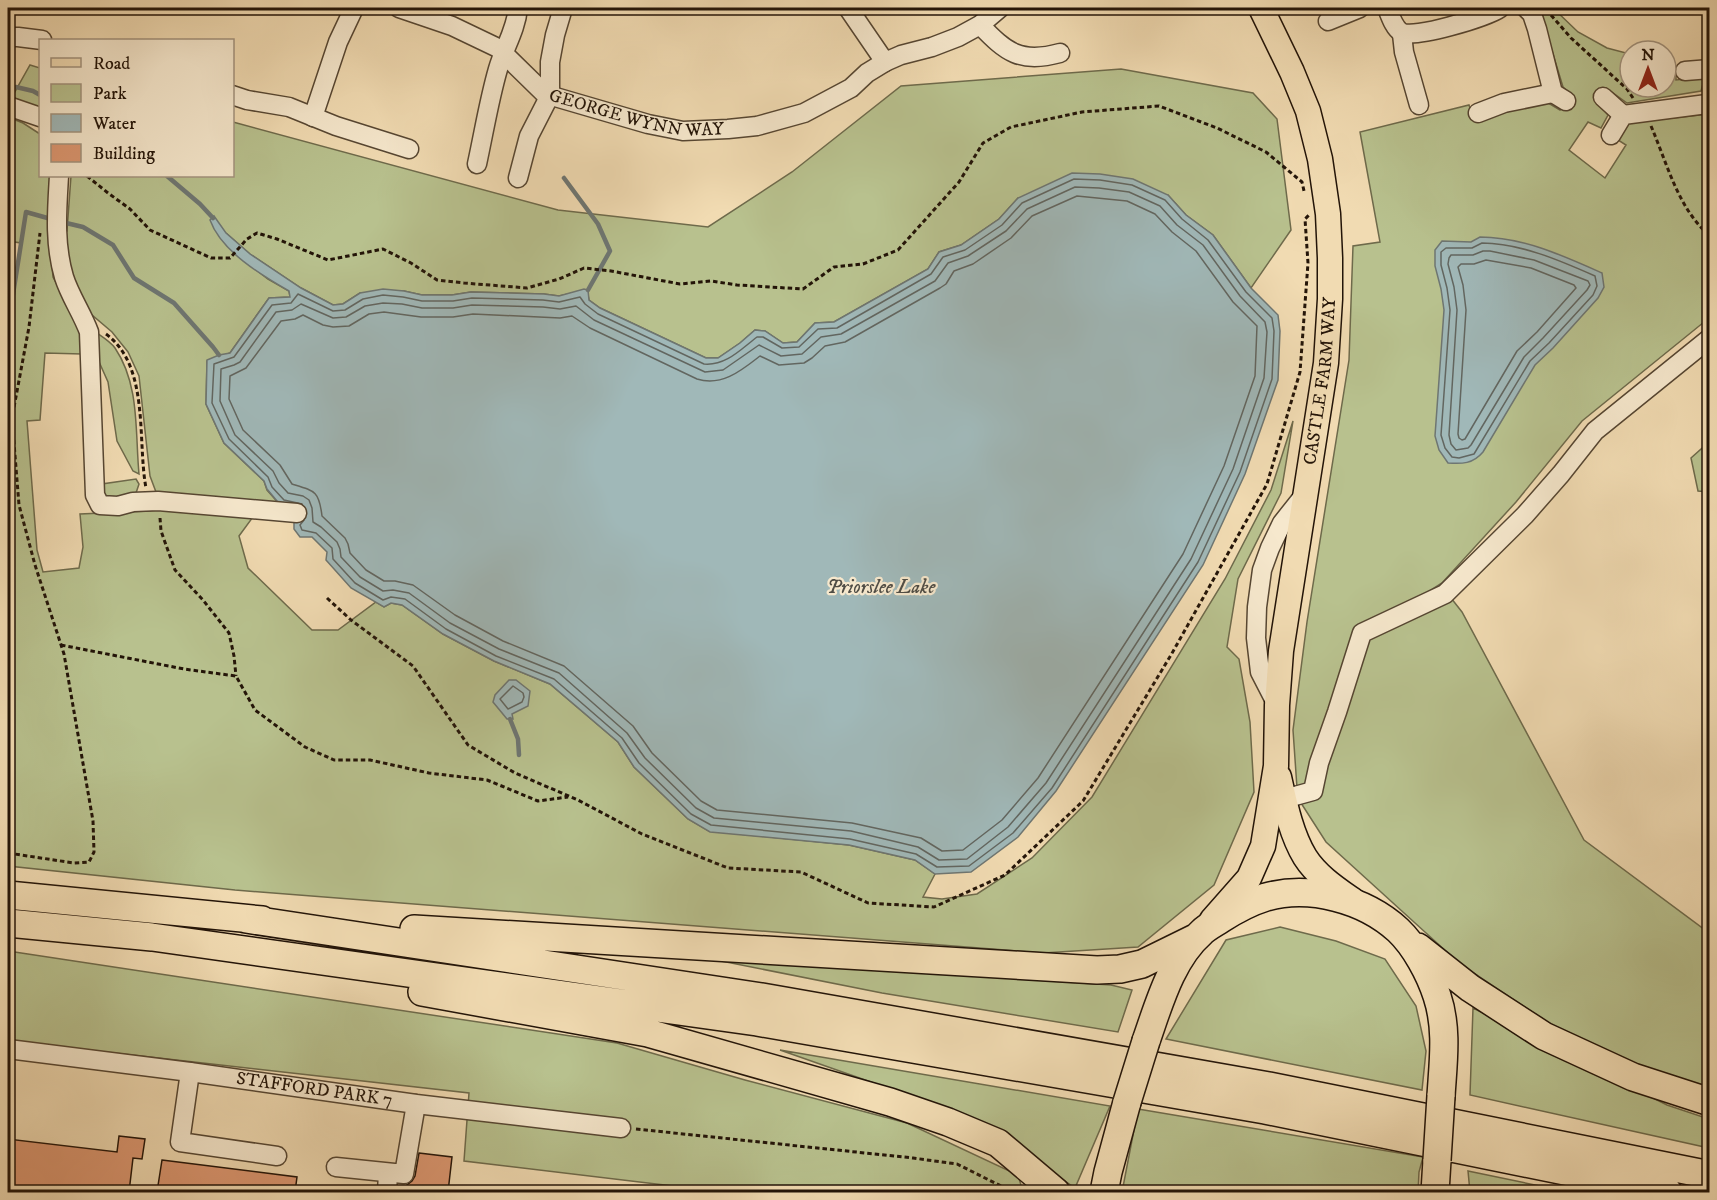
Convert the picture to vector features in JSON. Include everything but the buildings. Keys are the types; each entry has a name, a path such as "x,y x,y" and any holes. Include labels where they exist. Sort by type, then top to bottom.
{"highway":[{"path":"8,895 246,919 1097,970 1120,969 1142,964 1254,901 1283,893 1312,893 1360,906 1380,917 1470,988 1544,1036 1633,1077 1710,1102"},
{"path":"246,919 762,997 1269,1086 1710,1175"},
{"path":"8,923 152,937 757,1022 1264,1110 1668,1192"},
{"path":"1399,931 1421,960 1440,1005 1444,1035 1435,1192"},
{"path":"1104,1192 1127,1102 1163,993 1183,955 1199,934"},
{"path":"152,937 285,968 648,1033 890,1102 948,1122 998,1143 1056,1192"}],"main road":[{"name":"CASTLE FARM WAY","path":"1199,934 1249,878 1263,846 1276,766 1281,651 1326,363 1330,258 1328,214 1320,159 1308,111 1261,8"},
{"name":"CASTLE FARM WAY","path":"1276,766 1290,822 1305,856 1319,874 1360,906"}],"street":[{"path":"313,117 338,42 354,8"},
{"name":"GEORGE WYNN WAY","path":"399,8 498,48 545,94 648,124 683,131 757,126 804,113 851,88 885,62 958,36 980,25 1000,8"},
{"path":"477,164 496,77 517,20 518,8"},
{"path":"518,178 529,136 550,95 550,62 563,8"},
{"path":"848,8 885,62"},
{"path":"1328,21 1360,8"},
{"path":"1387,8 1397,29 1402,34 1411,35 1481,17 1500,8"},
{"path":"1478,113 1504,103 1560,97 1532,14 1526,8"},
{"path":"980,25 998,44 1021,56 1049,56 1059,53"},
{"path":"1402,34 1404,52 1419,105"},
{"path":"8,38 39,40"},
{"path":"1685,71 1710,69"},
{"path":"234,96 289,107 336,126 409,149"},
{"path":"1603,98 1623,115 1671,110 1710,102"},
{"path":"8,106 39,117"},
{"path":"1611,135 1623,115"},
{"path":"59,177 56,234 58,254 64,279 88,332 94,495 100,505 118,506 133,502 154,501 297,513"},
{"path":"1284,800 1313,791 1318,763 1362,633 1445,594 1525,515 1596,431 1710,338"},
{"name":"STAFFORD PARK 7","path":"8,1049 416,1104 621,1128"},
{"path":"190,1072 180,1142 277,1156"},
{"path":"336,1167 404,1174 416,1104"},
{"path":"387,1192 388,1173"}],"path":[{"path":"88,177 130,209 150,230 212,258 230,258 257,233 328,260 384,249 437,280 527,288 559,279 584,268 680,284 711,281 803,289 834,267 863,264 898,250 959,182 983,143 1011,127 1082,112 1159,106 1217,128 1266,152 1302,182"},
{"path":"327,598 351,620 413,666 468,745 515,774 570,796 642,834 728,868 801,872 868,903 934,907 1005,875 1083,801 1171,655 1267,484 1300,372 1308,262 1305,219 1310,215"},
{"path":"8,853 74,863 89,862 94,852 90,799 62,645 35,565 19,505 12,418 29,327 41,225"},
{"path":"84,320 114,340 129,363 137,388 143,473 175,570 229,633 236,676 255,710 305,747 334,760 370,760 429,773 487,780 538,801 570,796"},
{"path":"62,645 184,669 236,676"},
{"path":"621,1128 957,1164 1013,1192"}],"green space":[{"path":"1535,8 1553,8 1578,32 1607,48 1618,51 1618,97 1606,88 1594,98 1608,115 1601,128 1588,122 1569,150 1605,178 1626,145 1618,140 1627,123 1709,114 1709,318 1582,421 1516,502 1442,583 1411,603 1359,627 1309,784 1297,788 1293,730 1307,622 1349,360 1353,246 1380,242 1360,132 1469,105 1474,121 1545,101 1560,110 1574,97 1563,87 1546,31"},
{"path":"30,65 39,68 39,109 12,97"},
{"path":"1121,69 1253,93 1277,119 1291,230 1251,288 1213,235 1186,215 1168,195 1018,198 999,219 961,245 939,252 928,269 834,322 815,323 797,342 783,343 765,331 755,330 718,358 706,358 600,308 589,300 587,290 559,296 471,292 452,295 422,295 404,291 360,293 343,304 333,305 301,288 250,254 226,233 233,252 268,279 289,291 290,297 269,298 230,353 207,361 206,404 224,443 264,481 267,490 282,507 156,492 150,476 139,376 128,352 112,332 85,309 73,283 60,231 67,231 71,177 234,177 234,122 558,210 708,227 792,172 901,86"},
{"path":"1705,77 1701,91 1678,95 1678,80"},
{"path":"1621,99 1652,99 1627,103"},
{"path":"8,117 39,133 39,177 54,177 50,243 53,277 79,325 82,354 45,353 40,420 27,421 37,550 43,572 79,568 83,547 80,514 166,509 253,517 239,536 248,568 312,630 338,630 376,602 384,607 391,603 402,605 443,634 494,661 550,684 618,742 634,767 688,819 709,831 849,845 915,860 935,874 923,897 942,899 977,894 1032,858 1092,797 1225,579 1271,490 1293,421 1281,493 1238,579 1227,647 1239,659 1250,722 1254,792 1214,885 1138,947 1043,953 235,890 8,866 8,326 21,243 8,241"},
{"path":"94,331 115,348 129,377 135,409 139,474 133,471 117,441 108,382 96,355"},
{"path":"1709,442 1706,478 1709,480 1709,492 1698,491 1691,458"},
{"path":"136,479 139,484 136,493 129,499 103,498 102,484"},
{"path":"1451,598 1462,612 1584,840 1709,933 1709,1091 1574,1040 1459,963 1326,842 1301,803 1323,776 1368,638"},
{"path":"1280,927 1336,941 1385,959 1416,1006 1426,1051 1422,1090 1166,1039 1226,940"},
{"path":"8,951 617,1043 907,1123 1018,1175 1023,1192 723,1192 464,1161 469,1093 8,1041"},
{"path":"706,958 1111,985 1132,990 1118,1032 882,993"},
{"path":"1473,1008 1667,1105 1709,1119 1709,1148 1470,1095"},
{"path":"780,1050 1110,1106 1075,1188 995,1132 956,1112"},
{"path":"1138,1109 1423,1157 1419,1172 1418,1192 1122,1192"},
{"path":"1468,1171 1569,1192 1470,1192"}],"water":[{"name":"Priorslee Lake","path":"1072,173 1133,179 1168,195 1186,215 1213,235 1251,288 1278,315 1280,331 1278,380 1245,474 1203,565 1056,791 1018,837 971,872 935,874 915,860 849,845 710,832 688,819 634,767 618,742 550,684 494,661 443,634 402,605 391,603 384,607 351,588 326,560 327,552 312,537 300,537 294,529 294,518 267,489 264,481 224,443 206,404 207,360 230,353 269,298 290,297 289,291 266,278 232,252 215,231 210,220 214,216 226,233 250,254 301,288 333,305 343,304 360,293 383,289 422,295 452,295 471,292 559,296 584,289 588,290 589,300 600,308 706,358 718,358 755,330 765,331 783,343 797,342 815,323 834,322 928,269 939,252 961,245 999,219 1018,198"},
{"path":"1480,237 1512,240 1558,254 1602,273 1604,287 1598,298 1535,365 1483,452 1467,462 1448,463 1439,450 1435,436 1444,310 1435,266 1435,250 1442,241 1471,242"},
{"path":"509,680 516,680 530,691 528,706 512,714 513,719 507,719 493,702 495,695"}],"waterway":[{"path":"16,87 39,94"},
{"path":"168,177 213,218"},
{"path":"564,178 598,224 610,251 588,290"},
{"path":"8,326 26,212 51,219"},
{"path":"62,222 83,227 113,245 134,278 174,303 219,355"},
{"path":"510,719 518,739 519,755"}]}
